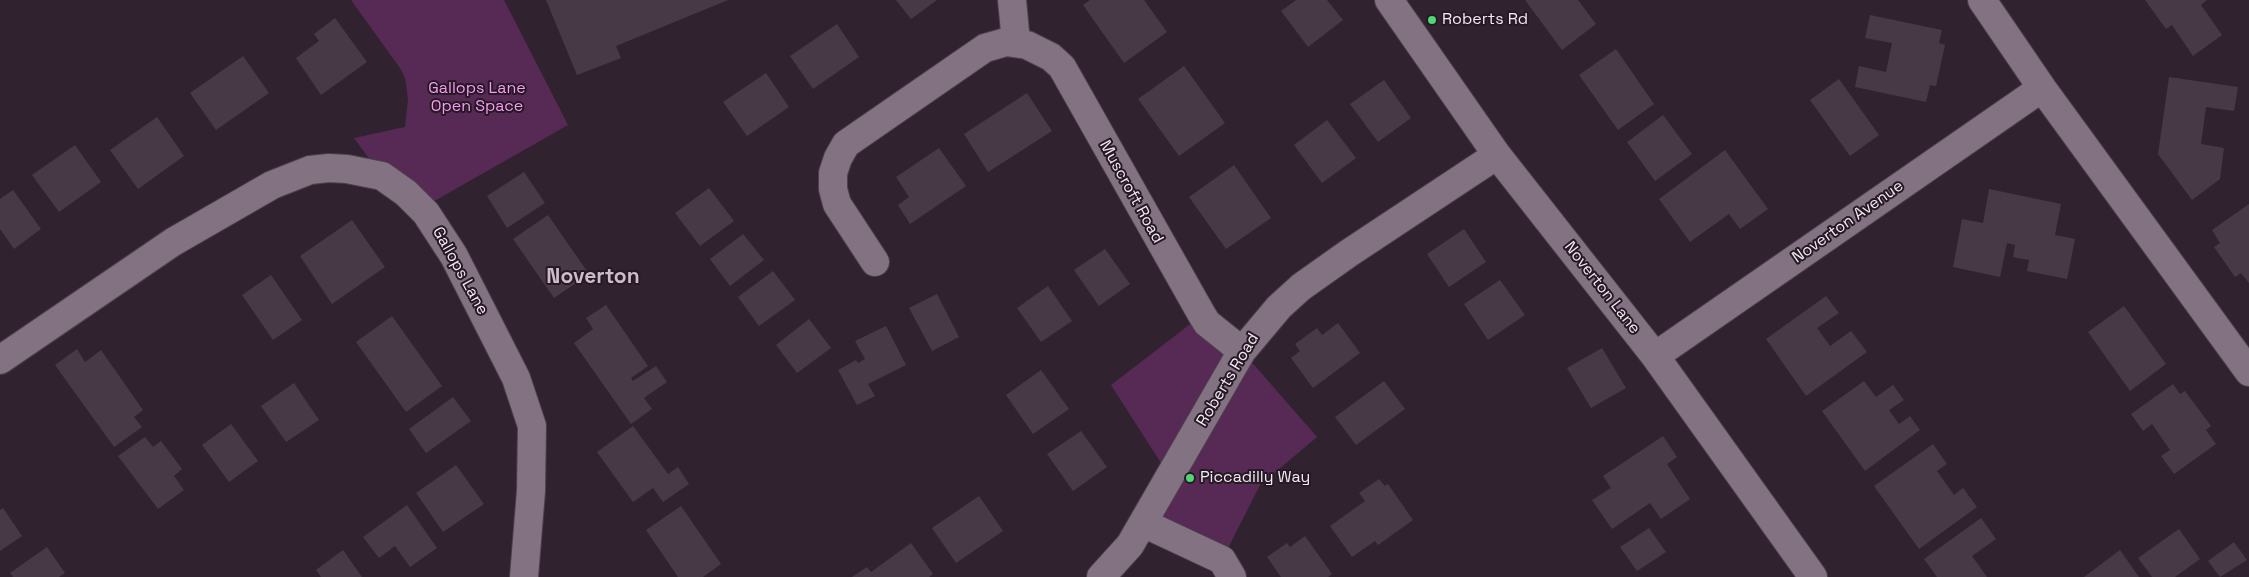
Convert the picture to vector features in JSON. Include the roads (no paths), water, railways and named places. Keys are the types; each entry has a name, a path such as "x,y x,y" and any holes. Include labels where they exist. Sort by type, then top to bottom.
{"street":[{"path":"1012,0 1016,42"},
{"name":"Noverton Lane","path":"1389,0 1497,155 1655,356 1813,577"},
{"path":"1982,0 2042,88 2249,372"},
{"name":"Muscroft Road","path":"875,262 837,204 833,189 833,173 838,158 846,144 985,48 1006,42 1016,42 1038,49 1062,67 1202,315 1208,323 1242,351"},
{"name":"Noverton Avenue","path":"1655,356 2042,88"},
{"name":"Roberts Road","path":"1101,577 1130,545 1242,351 1279,307 1301,287 1497,155"},
{"name":"Gallops Lane","path":"0,360 173,242 272,185 310,170 329,168 347,169 382,176 406,193 426,213 454,256 516,378 532,426 531,491 524,577"},
{"path":"1143,523 1222,560 1232,577"}],"place":[{"name":"Roberts Rd","path":"1432,20"},
{"name":"Piccadilly Way","path":"1190,478"}],"district":[{"name":"Noverton","path":"593,277"}],"park label":[{"name":"Gallops Lane Open Space","path":"477,98"}]}
